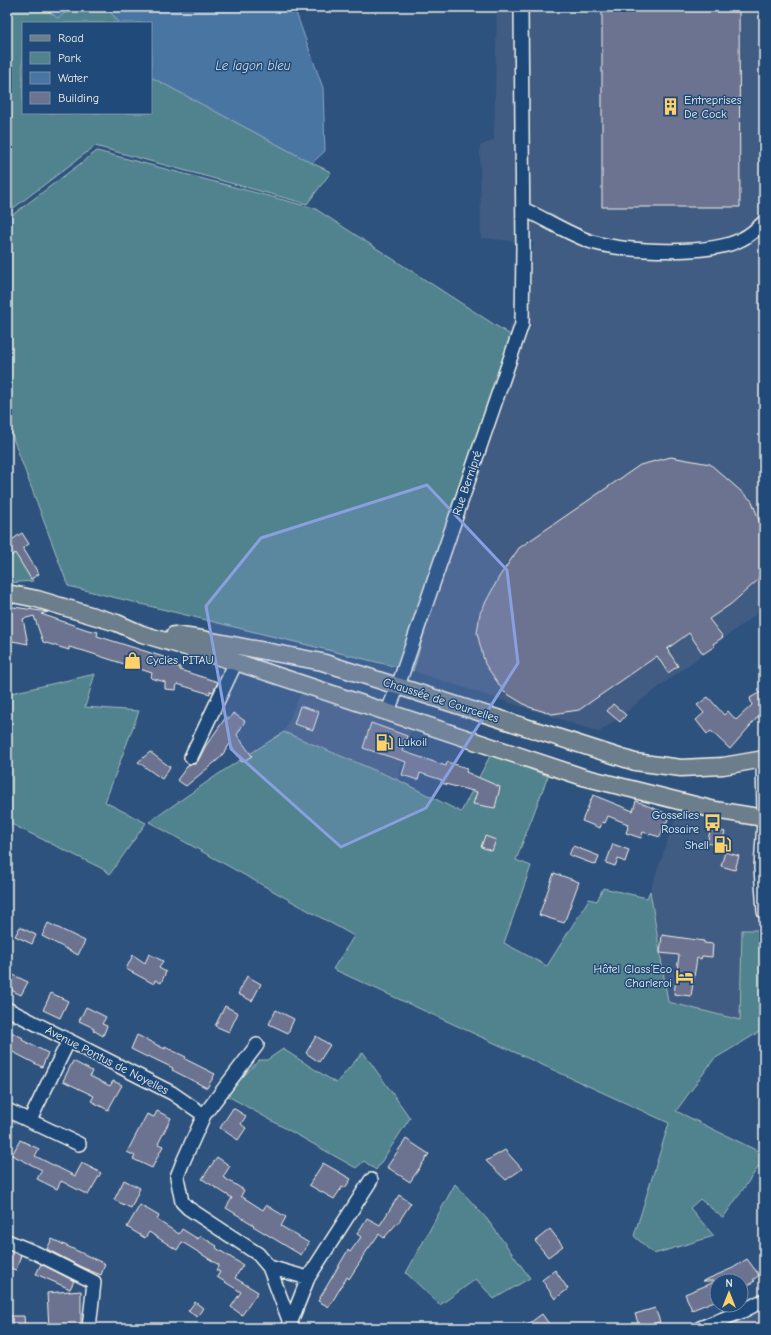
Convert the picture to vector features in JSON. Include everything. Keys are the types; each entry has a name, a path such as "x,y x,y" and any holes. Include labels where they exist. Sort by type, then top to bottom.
{"main road":[{"name":"Chaussée de Courcelles","path":"7,593 37,599 118,623 174,635 322,662 635,762 681,768 723,766 763,759"},
{"name":"Chaussée de Courcelles","path":"118,623 142,634 236,662 583,777 715,810 764,820"},
{"path":"236,662 245,647"}],"street":[{"name":"Rue Bernipré","path":"387,713 398,686 522,324 523,209 521,7"},
{"path":"523,209 591,242 612,247 637,250 708,249 725,246 742,239 764,222"},
{"path":"191,757 236,662"},
{"path":"763,759 764,812"},
{"path":"764,820 761,868 764,912"},
{"name":"Avenue Pontus de Noyelles","path":"7,1009 172,1092 204,1115"},
{"path":"30,1120 69,1040"},
{"path":"257,1045 204,1115 177,1177 182,1202 188,1208 258,1254 269,1267 291,1326"},
{"path":"7,1110 79,1144"},
{"path":"291,1326 308,1278 371,1180"},
{"path":"7,1241 36,1253 94,1282 89,1328"},
{"path":"269,1267 308,1278"},
{"path":"700,1328 742,1311 764,1300"}],"highlighted area":[{"path":"427,485 507,570 518,663 426,808 341,847 231,749 206,606 261,538"}],"shaded area":[{"path":"497,7 764,7 764,608 599,732 413,671 534,243 481,238 480,146 494,140"},
{"path":"303,688 413,721 398,780 284,732"},
{"path":"678,811 764,823 764,931 742,930 740,1020 668,1002 650,891"},
{"path":"764,1301 764,1328 705,1328 738,1313 749,1313 749,1308"}],"green space":[{"path":"7,7 43,7 58,18 72,7 106,7 118,21 22,22 22,114 152,114 152,78 331,172 307,204 95,146 7,213"},
{"path":"97,151 314,208 512,336 413,671 68,586 7,422 7,219"},
{"path":"7,537 33,581 7,583"},
{"path":"95,674 85,707 139,711 105,802 146,823 110,874 101,868 7,822 7,694"},
{"path":"284,732 398,780 461,812 492,752 503,759 548,776 516,860 531,866 504,943 547,966 589,899 597,901 603,888 647,898 650,891 668,1002 740,1020 742,930 760,930 764,941 764,1029 714,1059 676,1111 764,1154 764,1159 723,1218 700,1199 690,1208 714,1236 654,1254 634,1236 669,1123 333,969 354,936 149,822 223,771"},
{"path":"283,1049 336,1083 363,1052 410,1118 376,1170 364,1161 356,1168 226,1095 259,1060 267,1060"},
{"path":"455,1184 487,1219 530,1278 494,1299 476,1279 440,1305 406,1273"}],"water":[{"path":"43,7 72,7 58,18"},
{"name":"Le lagon bleu","path":"106,7 294,7 323,88 325,151 312,163 152,78 152,22 118,21"}],"building":[{"name":"Entreprises De Cock","path":"602,7 739,7 740,207 602,207"},
{"path":"671,457 710,464 752,501 764,534 764,551 758,580 731,604 709,619 723,637 713,644 715,646 703,654 689,633 667,649 678,666 668,673 657,656 579,710 552,714 529,707 504,692 485,664 477,633 480,613 499,577 519,548 640,465"},
{"path":"22,533 29,544 23,548 39,574 31,579 15,553 7,559 7,543"},
{"path":"7,606 48,612 41,614 98,632 97,636 170,659 168,665 180,667 180,670 218,682 213,692 210,691 210,694 177,684 176,690 165,689 165,682 151,678 152,673 84,651 69,647 69,650 43,642 34,616 23,619 28,644 7,640"},
{"path":"764,690 764,710 730,749 711,731 707,734 696,720 704,713 697,705 708,697 724,715 728,711 736,720 752,705 750,698"},
{"path":"613,704 626,715 620,722 607,711"},
{"path":"300,706 319,712 313,730 294,724"},
{"path":"233,713 245,721 237,735 252,756 242,762 230,744 220,758 186,786 177,780 189,764 195,764 198,761 205,747 226,717 229,719"},
{"path":"371,723 407,736 402,751 446,766 447,762 467,768 466,772 500,787 495,808 473,804 477,792 441,783 442,780 420,773 418,780 402,775 406,762 363,748"},
{"path":"150,752 170,767 162,779 138,762"},
{"path":"593,795 633,811 636,801 670,815 666,824 665,823 660,837 643,832 641,838 626,833 628,824 608,816 605,823 602,822 600,828 582,821"},
{"path":"711,828 725,832 721,846 707,843"},
{"path":"485,836 496,840 492,851 481,847"},
{"path":"613,844 629,850 625,862 618,859 615,866 606,863"},
{"path":"573,846 599,856 596,865 569,855"},
{"path":"725,852 739,856 735,870 721,866"},
{"path":"554,873 579,882 564,923 539,915"},
{"path":"48,923 85,941 78,955 42,936"},
{"path":"20,927 36,935 32,944 15,936"},
{"name":"Hôtel Class‘Eco Charleroi","path":"662,935 704,941 704,943 713,944 712,957 702,956 701,959 697,958 691,996 674,994 679,955 660,953"},
{"path":"149,954 163,961 159,968 166,972 161,983 155,980 154,984 126,969 133,955 145,963"},
{"path":"7,972 28,982 21,995 7,988"},
{"path":"247,976 261,984 252,1001 238,994"},
{"path":"51,993 68,1001 60,1018 43,1010"},
{"path":"225,1006 238,1013 229,1032 215,1026"},
{"path":"86,1007 106,1017 102,1024 107,1026 103,1036 93,1030 94,1028 79,1021"},
{"path":"276,1010 294,1019 288,1033 269,1024"},
{"path":"7,1030 23,1038 22,1040 48,1053 42,1067 7,1049"},
{"path":"137,1035 165,1049 165,1047 186,1057 185,1059 215,1074 207,1088 172,1070 173,1068 131,1049"},
{"path":"316,1036 330,1045 319,1062 306,1053"},
{"path":"73,1061 92,1071 90,1076 110,1086 113,1081 122,1085 108,1110 91,1101 94,1096 63,1081"},
{"path":"233,1108 246,1116 241,1124 246,1128 238,1140 220,1128"},
{"path":"157,1111 171,1118 158,1144 163,1146 152,1168 133,1159 135,1156 127,1152 147,1114 154,1117"},
{"path":"406,1139 429,1154 410,1182 387,1167"},
{"path":"20,1140 39,1149 35,1156 75,1176 82,1163 101,1173 88,1195 61,1181 57,1189 37,1179 42,1170 12,1155"},
{"path":"505,1150 522,1169 506,1180 486,1161"},
{"path":"217,1157 230,1166 223,1177 244,1190 241,1196 263,1210 266,1205 286,1217 281,1226 309,1243 301,1255 226,1208 232,1198 202,1179"},
{"path":"323,1163 351,1179 345,1188 342,1187 334,1199 309,1185"},
{"path":"124,1180 140,1188 131,1208 114,1200"},
{"path":"399,1195 411,1203 398,1223 384,1238 379,1234 349,1279 347,1277 329,1307 318,1301 348,1250 350,1252 361,1237 357,1234 367,1218 380,1225"},
{"path":"140,1205 159,1216 157,1220 179,1234 182,1229 198,1239 200,1236 217,1246 216,1248 243,1265 235,1278 258,1292 242,1315 231,1307 241,1292 217,1277 220,1272 216,1270 219,1265 182,1242 177,1250 149,1232 145,1238 127,1227"},
{"path":"550,1229 563,1246 548,1257 535,1241"},
{"path":"52,1239 105,1264 101,1275 81,1267 47,1249"},
{"path":"7,1250 21,1255 16,1270 7,1267"},
{"path":"747,1259 759,1275 753,1280 755,1281 749,1284 749,1273 721,1273"},
{"path":"41,1264 74,1281 70,1289 36,1274"},
{"path":"555,1270 568,1289 555,1299 542,1280"},
{"path":"709,1284 709,1303 692,1310 685,1294"},
{"path":"70,1291 69,1292 81,1291 81,1328 49,1328 47,1293"},
{"path":"195,1302 203,1308 197,1317 188,1311"},
{"path":"655,1308 660,1322 640,1328 635,1314"},
{"path":"542,1314 552,1328 523,1328"},
{"path":"7,1316 24,1316 25,1328 7,1328"}],"place":[{"name":"Entreprises De Cock","path":"671,107"},
{"name":"Cycles PITAU","path":"133,660"},
{"name":"Lukoil","path":"385,742"},
{"name":"Gosselies Rosaire","path":"712,822"},
{"name":"Shell","path":"722,845"},
{"name":"Hôtel Class‘Eco Charleroi","path":"685,976"}]}
